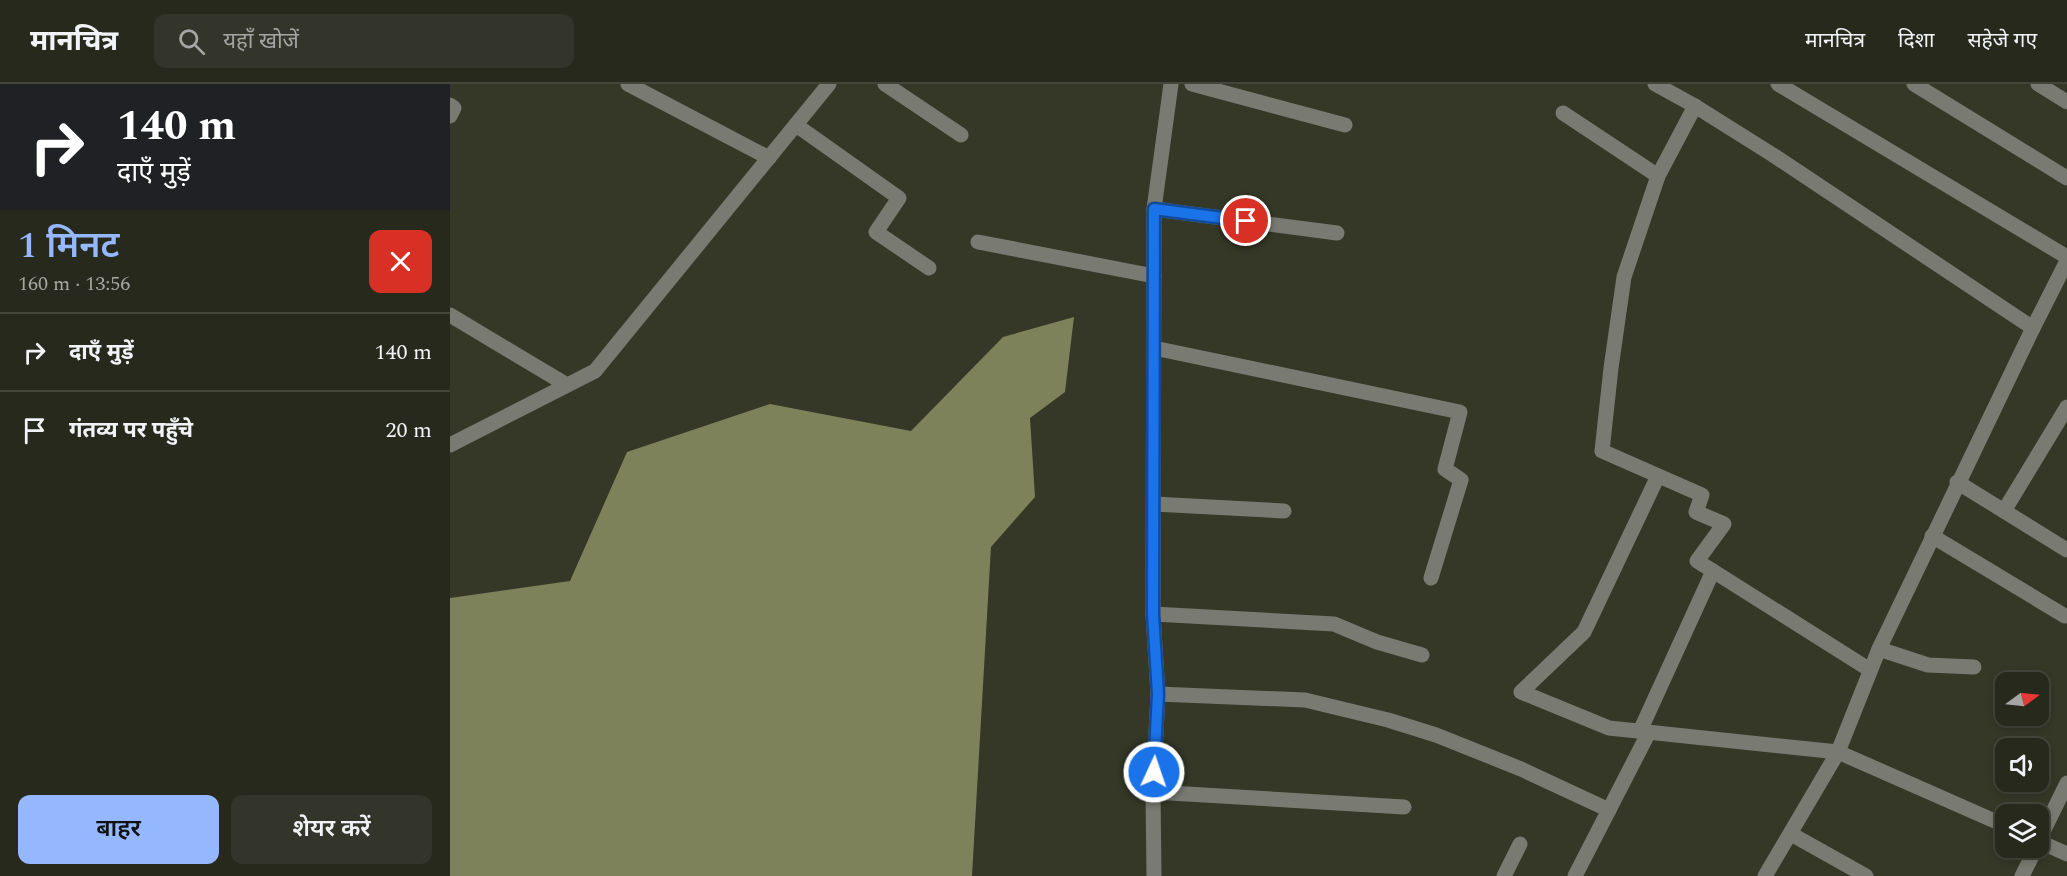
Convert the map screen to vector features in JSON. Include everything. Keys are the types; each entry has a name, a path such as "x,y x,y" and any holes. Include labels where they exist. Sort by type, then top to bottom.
{"street":[{"path":"628,84 769,158"},
{"path":"450,445 595,371 830,84"},
{"path":"885,84 961,135"},
{"path":"1154,876 1154,792 1158,694 1153,614 1154,209 1171,84"},
{"path":"1192,84 1345,126"},
{"path":"1655,84 1695,106 2032,327"},
{"path":"1766,876 1838,752 1879,649 1957,482 2067,259 1778,84"},
{"path":"1914,84 2067,178"},
{"path":"2038,84 2067,102"},
{"path":"450,105 454,108 450,116"},
{"path":"1695,106 1658,176 1624,277 1602,451 1702,495 1696,512 1724,524 1697,561 1870,670"},
{"path":"1563,112 1658,176"},
{"path":"796,125 899,198 876,232 930,268"},
{"path":"1154,209 1337,233"},
{"path":"978,242 1154,276"},
{"path":"450,315 567,385"},
{"path":"1154,348 1460,412 1445,469 1461,480 1431,578"},
{"path":"2004,510 2067,407"},
{"path":"1658,476 1584,632 1521,692 1609,728 1838,752 1995,821"},
{"path":"1957,482 2067,550"},
{"path":"1154,504 1284,511"},
{"path":"1932,536 2065,616"},
{"path":"1575,876 1609,810 1645,731 1713,571"},
{"path":"1153,614 1334,624 1377,642 1422,655"},
{"path":"1879,649 1928,665 1974,668"},
{"path":"1158,694 1305,700 1388,720 1436,735 1521,769 1609,810"},
{"path":"2049,820 2067,783"},
{"path":"1154,792 1404,807"},
{"path":"1791,834 1866,876"},
{"path":"1504,876 1520,844"},
{"path":"2049,846 2067,854"},
{"path":"2022,876 2031,858"}],"shaded area":[{"path":"1074,317 1065,392 1030,418 1035,497 991,547 972,876 450,876 450,598 570,581 627,452 770,404 911,431 1003,337"}],"route":[{"path":"1154,772 1158,694 1153,614 1154,209 1246,221"}]}
